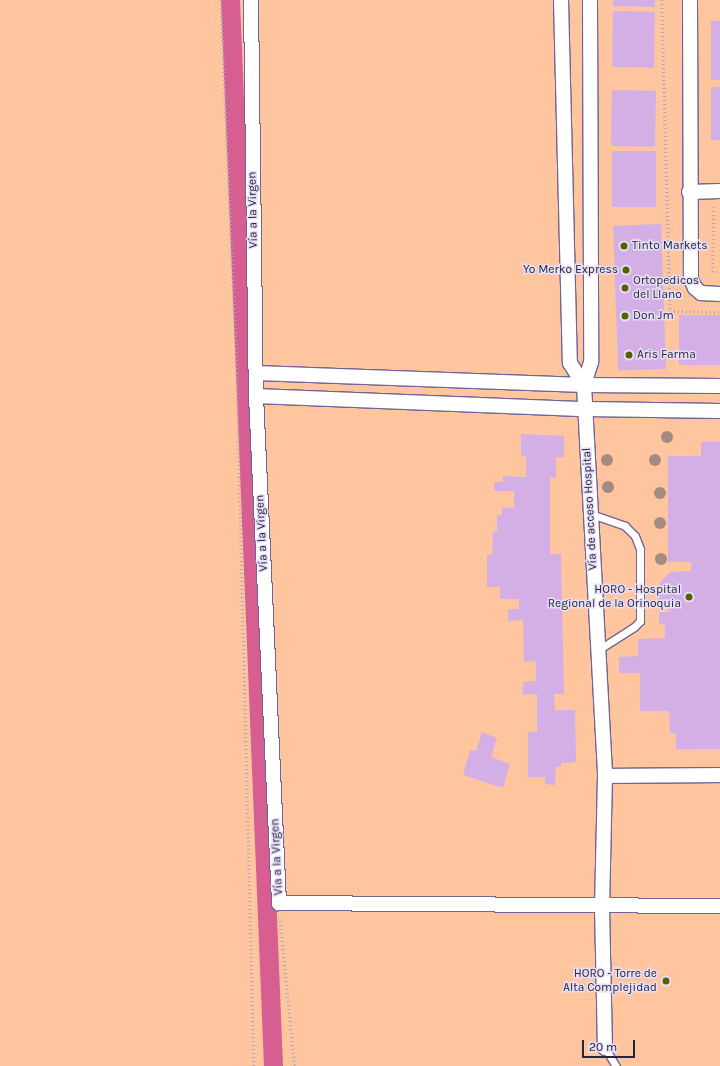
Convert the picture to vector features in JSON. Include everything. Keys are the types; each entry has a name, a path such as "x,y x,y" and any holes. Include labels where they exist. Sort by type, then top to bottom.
{"street":[{"name":"Vía a la Virgen","path":"251,0 256,396 279,903"},
{"path":"561,0 570,363 584,385"},
{"path":"584,385 591,362 590,0"},
{"path":"690,0 689,192 691,279 695,288 702,292 720,294"},
{"path":"689,192 720,191"},
{"path":"256,373 584,385 720,386"},
{"name":"Vía de acceso Hospital","path":"584,385 604,776 602,906 605,1048"},
{"path":"256,396 586,409 720,411"},
{"path":"604,776 720,775"},
{"path":"279,903 720,906"}],"lane":[{"path":"590,514 625,526 635,536 640,549 640,621 634,627 597,650"},
{"path":"605,1048 616,1066"}],"path":[{"path":"221,0 237,381 254,1066"},
{"path":"662,0 670,311 720,312"},
{"path":"720,206 713,206 713,272 720,272"},
{"name":"Vía a la Virgen","path":"279,903 295,1066"}],"shaded area":[{"path":"0,0 720,0 720,1066 0,1066"}],"building":[{"path":"613,0 655,0 655,7 613,6"},
{"path":"613,11 655,12 654,68 612,67"},
{"path":"711,21 720,21 720,80 711,80"},
{"path":"711,87 720,87 720,140 711,140"},
{"path":"612,90 656,91 655,147 611,146"},
{"path":"612,151 656,151 656,207 612,207"},
{"path":"661,224 666,369 618,371 613,226"},
{"path":"679,315 720,315 720,365 679,365"},
{"path":"521,434 564,436 564,457 556,457 556,478 550,477 550,554 561,554 564,694 554,694 555,710 575,710 576,762 561,763 561,767 556,767 555,785 545,784 545,777 528,777 528,732 537,732 537,694 523,695 523,682 536,681 536,661 524,662 523,620 508,621 508,609 519,609 519,599 500,599 500,587 487,587 487,555 492,555 493,531 497,532 497,515 502,515 502,508 514,508 514,491 494,491 494,482 503,482 503,476 526,477 526,456 521,456"},
{"name":"HORO - Hospital Regional de la Orinoquia","path":"701,442 720,442 720,749 676,749 676,734 670,733 669,711 640,711 640,673 619,673 619,657 638,656 638,639 665,638 665,625 659,624 659,612 672,612 659,600 660,582 670,572 691,571 691,562 668,562 668,456 701,456"},
{"path":"482,732 497,738 491,757 510,764 503,788 463,775 470,750 476,751"}],"waterway":[{"path":"230,0 273,1066"}],"place":[{"name":"Tinto Markets","path":"624,246"},
{"name":"Yo Merko Express","path":"626,270"},
{"name":"Ortopedicos del Llano","path":"625,288"},
{"name":"Don Jm","path":"625,316"},
{"name":"Aris Farma","path":"629,355"},
{"name":"HORO - Hospital Regional de la Orinoquia","path":"689,597"},
{"name":"HORO - Torre de Alta Complejidad","path":"666,981"}]}
